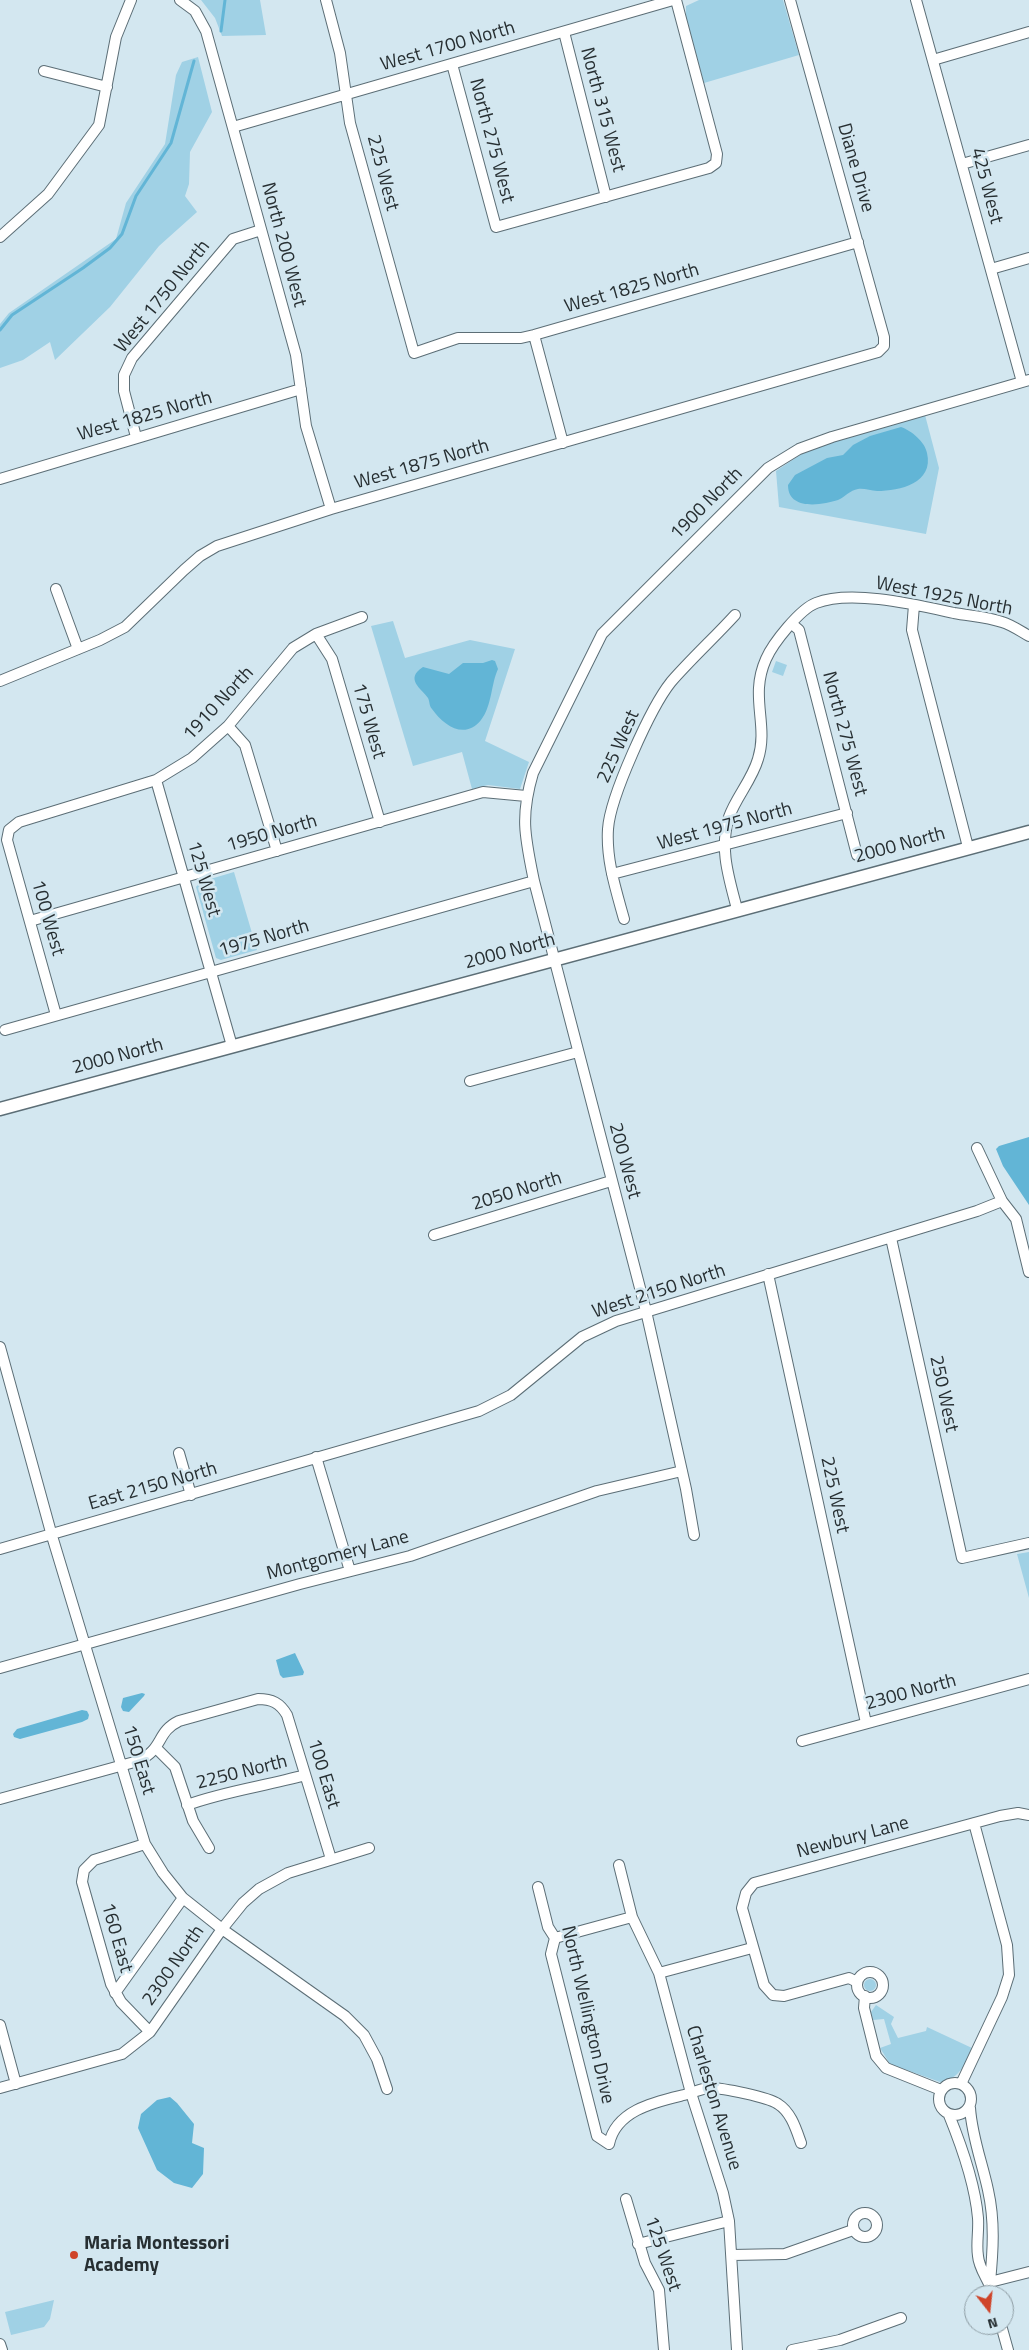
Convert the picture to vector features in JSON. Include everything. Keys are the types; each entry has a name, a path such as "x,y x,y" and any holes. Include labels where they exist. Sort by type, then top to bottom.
{"street":[{"path":"0,237 48,194 100,125 116,37 131,0"},
{"name":"North 200 West","path":"180,0 195,11 206,31 296,355 306,426 331,509"},
{"name":"225 West","path":"326,0 340,53 348,94 350,123 414,353"},
{"path":"606,197 709,168 716,162 718,154 675,0"},
{"name":"West 1700 North","path":"233,127 675,0"},
{"name":"Diane Drive","path":"790,0 884,337 884,346"},
{"name":"425 West","path":"916,0 991,269 1026,381"},
{"name":"North 315 West","path":"564,32 606,197"},
{"path":"933,60 1029,32"},
{"name":"North 275 West","path":"452,64 496,227 606,197"},
{"path":"44,71 107,87"},
{"path":"962,164 1029,145"},
{"name":"West 1750 North","path":"136,438 124,391 124,375 132,358 232,239 261,230"},
{"name":"West 1825 North","path":"414,353 458,338 521,338 534,335 858,242"},
{"path":"991,269 1029,258"},
{"path":"534,335 563,443"},
{"name":"West 1875 North","path":"0,681 78,649 125,627 189,565 217,546 331,509 878,352 884,346"},
{"name":"1900 North","path":"526,796 533,773 602,634 768,468 799,449 832,437 1026,381"},
{"name":"West 1825 North","path":"0,479 301,389"},
{"path":"56,588 78,649"},
{"name":"West 1925 North","path":"737,909 726,865 724,845 730,816 750,778 760,752 761,726 757,696 759,679 766,658 774,644 814,603 830,599 885,599 1002,622 1029,636"},
{"path":"914,605 912,630 968,847"},
{"name":"225 West","path":"624,919 609,858 608,828 628,764 670,684 735,616"},
{"name":"1910 North","path":"9,830 18,822 156,780 192,758 228,726 293,648 316,634 362,617"},
{"name":"North 275 West","path":"792,624 799,630 857,855"},
{"name":"175 West","path":"316,634 332,659 380,822"},
{"path":"228,726 245,745 277,851"},
{"name":"125 West","path":"156,780 232,1046"},
{"name":"1950 North","path":"30,921 483,792 526,796"},
{"name":"200 West","path":"526,796 524,833 534,881 610,1182 646,1311 682,1471 694,1535"},
{"name":"West 1975 North","path":"612,874 847,813"},
{"name":"100 West","path":"9,830 7,840 56,1015"},
{"name":"2000 North","path":"0,1109 737,909 1029,832"},
{"name":"1975 North","path":"4,1030 534,881"},
{"path":"470,1081 578,1052"},
{"path":"977,1148 1002,1200 1016,1219 1029,1272"},
{"name":"2050 North","path":"434,1235 610,1182"},
{"name":"West 2150 North","path":"316,1457 479,1411 511,1395 582,1337 616,1321 976,1212 1002,1200"},
{"name":"250 West","path":"891,1238 962,1558 1029,1543"},
{"name":"225 West","path":"768,1274 866,1723"},
{"name":"150 East","path":"0,1347 2,1365 145,1844 163,1873 183,1898 222,1929 345,2016 364,2035 377,2059 387,2089"},
{"path":"179,1453 191,1495"},
{"path":"316,1457 350,1571"},
{"name":"East 2150 North","path":"0,1549 52,1536 316,1457"},
{"name":"Montgomery Lane","path":"0,1668 434,1548 598,1491 682,1471"},
{"name":"2300 North","path":"802,1741 1029,1679"},
{"name":"100 East","path":"156,1748 164,1732 170,1725 179,1720 258,1699 276,1702 287,1716 331,1859"},
{"path":"0,1799 122,1766 148,1756 156,1748 175,1767 187,1805 200,1836 209,1848"},
{"name":"2250 North","path":"187,1805 228,1792 270,1785 305,1775"},
{"name":"Newbury Lane","path":"752,1948 742,1908 746,1893 754,1883 974,1823 1018,1813 1029,1815"},
{"path":"961,2084 1002,1997 1008,1975 1008,1945 974,1823"},
{"name":"160 East","path":"145,1844 94,1860 84,1870 82,1882 107,1976 115,1993 137,2021 150,2032"},
{"name":"2300 North","path":"0,2088 122,2054 150,2032 222,1929 243,1903 258,1889 288,1873 369,1848"},
{"name":"Charleston Avenue","path":"619,1865 632,1917 659,1972 691,2093 723,2193 729,2221 737,2350"},
{"name":"North Wellington Drive","path":"538,1887 548,1927 555,1938 551,1954 597,2136 609,2144 612,2132 635,2110 651,2103 691,2093"},
{"path":"115,1993 183,1898"},
{"path":"555,1938 632,1917"},
{"path":"659,1972 752,1948 764,1986 773,1996 784,1996 849,1978 858,1982"},
{"path":"868,1972 875,1972 882,1979 883,1986 880,1993 874,1997 865,1996 859,1991 858,1982 862,1975 868,1972"},
{"path":"865,1996 864,2008 876,2056 886,2068 941,2090"},
{"path":"0,2025 16,2084"},
{"path":"990,2282 982,2270 978,2257 978,2218 974,2195 958,2138 949,2115 940,2107 941,2090 950,2084 961,2084 966,2087 972,2097 970,2108 972,2133 988,2191 993,2221 991,2285"},
{"path":"691,2093 709,2088 746,2094 778,2103 793,2121 801,2143"},
{"path":"949,2115 961,2115 970,2108"},
{"name":"125 West","path":"626,2199 638,2244 645,2263 659,2290 664,2350"},
{"path":"638,2244 729,2221"},
{"path":"732,2255 785,2254 854,2230"},
{"path":"990,2282 1029,2272"},
{"path":"792,2350 840,2340 900,2318"},
{"path":"1004,2335 1008,2350"},
{"path":"0,2344 2,2350"}],"shaded area":[{"path":"201,0 260,0 266,35 222,36 215,18"},
{"path":"699,0 783,0 799,55 704,83 686,16 686,6"},
{"path":"198,57 212,112 190,152 189,184 185,196 197,212 159,246 110,307 55,360 50,342 23,360 0,368 0,324 9,313 116,239 126,203 165,144 176,75 182,62"},
{"path":"925,415 939,468 926,534 779,507 776,471 803,453 835,441"},
{"path":"901,427 917,437 924,445 927,453 928,463 925,472 913,483 905,487 886,491 858,489 838,500 815,504 800,502 789,493 788,485 795,475 827,458 843,455 853,445 870,436"},
{"path":"393,621 405,658 470,640 515,649 485,741 529,762 520,789 488,785 472,789 462,752 413,766 371,626"},
{"path":"495,661 498,669 485,714 475,726 468,729 455,728 442,721 431,708 428,698 416,684 415,676 423,667 449,674 463,663 483,663"},
{"path":"776,661 787,665 783,676 772,672"},
{"path":"234,872 257,950 221,960 216,958 196,887 200,882"},
{"path":"1029,1137 1029,1205 1003,1166 996,1149 999,1146"},
{"path":"1029,1552 1029,1598 1017,1554"},
{"path":"295,1653 304,1672 303,1675 283,1678 280,1675 276,1660"},
{"path":"142,1693 145,1694 144,1696 129,1712 123,1711 121,1707 123,1698"},
{"path":"82,1710 87,1711 89,1715 88,1719 82,1722 20,1739 14,1737 13,1734 17,1729"},
{"path":"868,1979 872,1979 876,1985 872,1991 868,1991 864,1987 864,1983"},
{"path":"876,2005 894,2017 891,2024 898,2038 926,2031 927,2027 972,2048 961,2070 952,2078 940,2082 890,2064 880,2048 891,2044 884,2019 873,2020 871,2012"},
{"path":"170,2097 194,2124 192,2143 204,2148 203,2174 192,2188 174,2183 157,2170 138,2128 141,2114 157,2100"},
{"path":"54,2300 50,2319 44,2327 11,2335 5,2312"}],"waterway":[{"path":"221,31 225,0"},
{"path":"0,330 12,315 83,268 110,248 122,234 136,196 171,143 194,61"}],"place":[{"name":"Maria Montessori Academy","path":"74,2255"}]}
